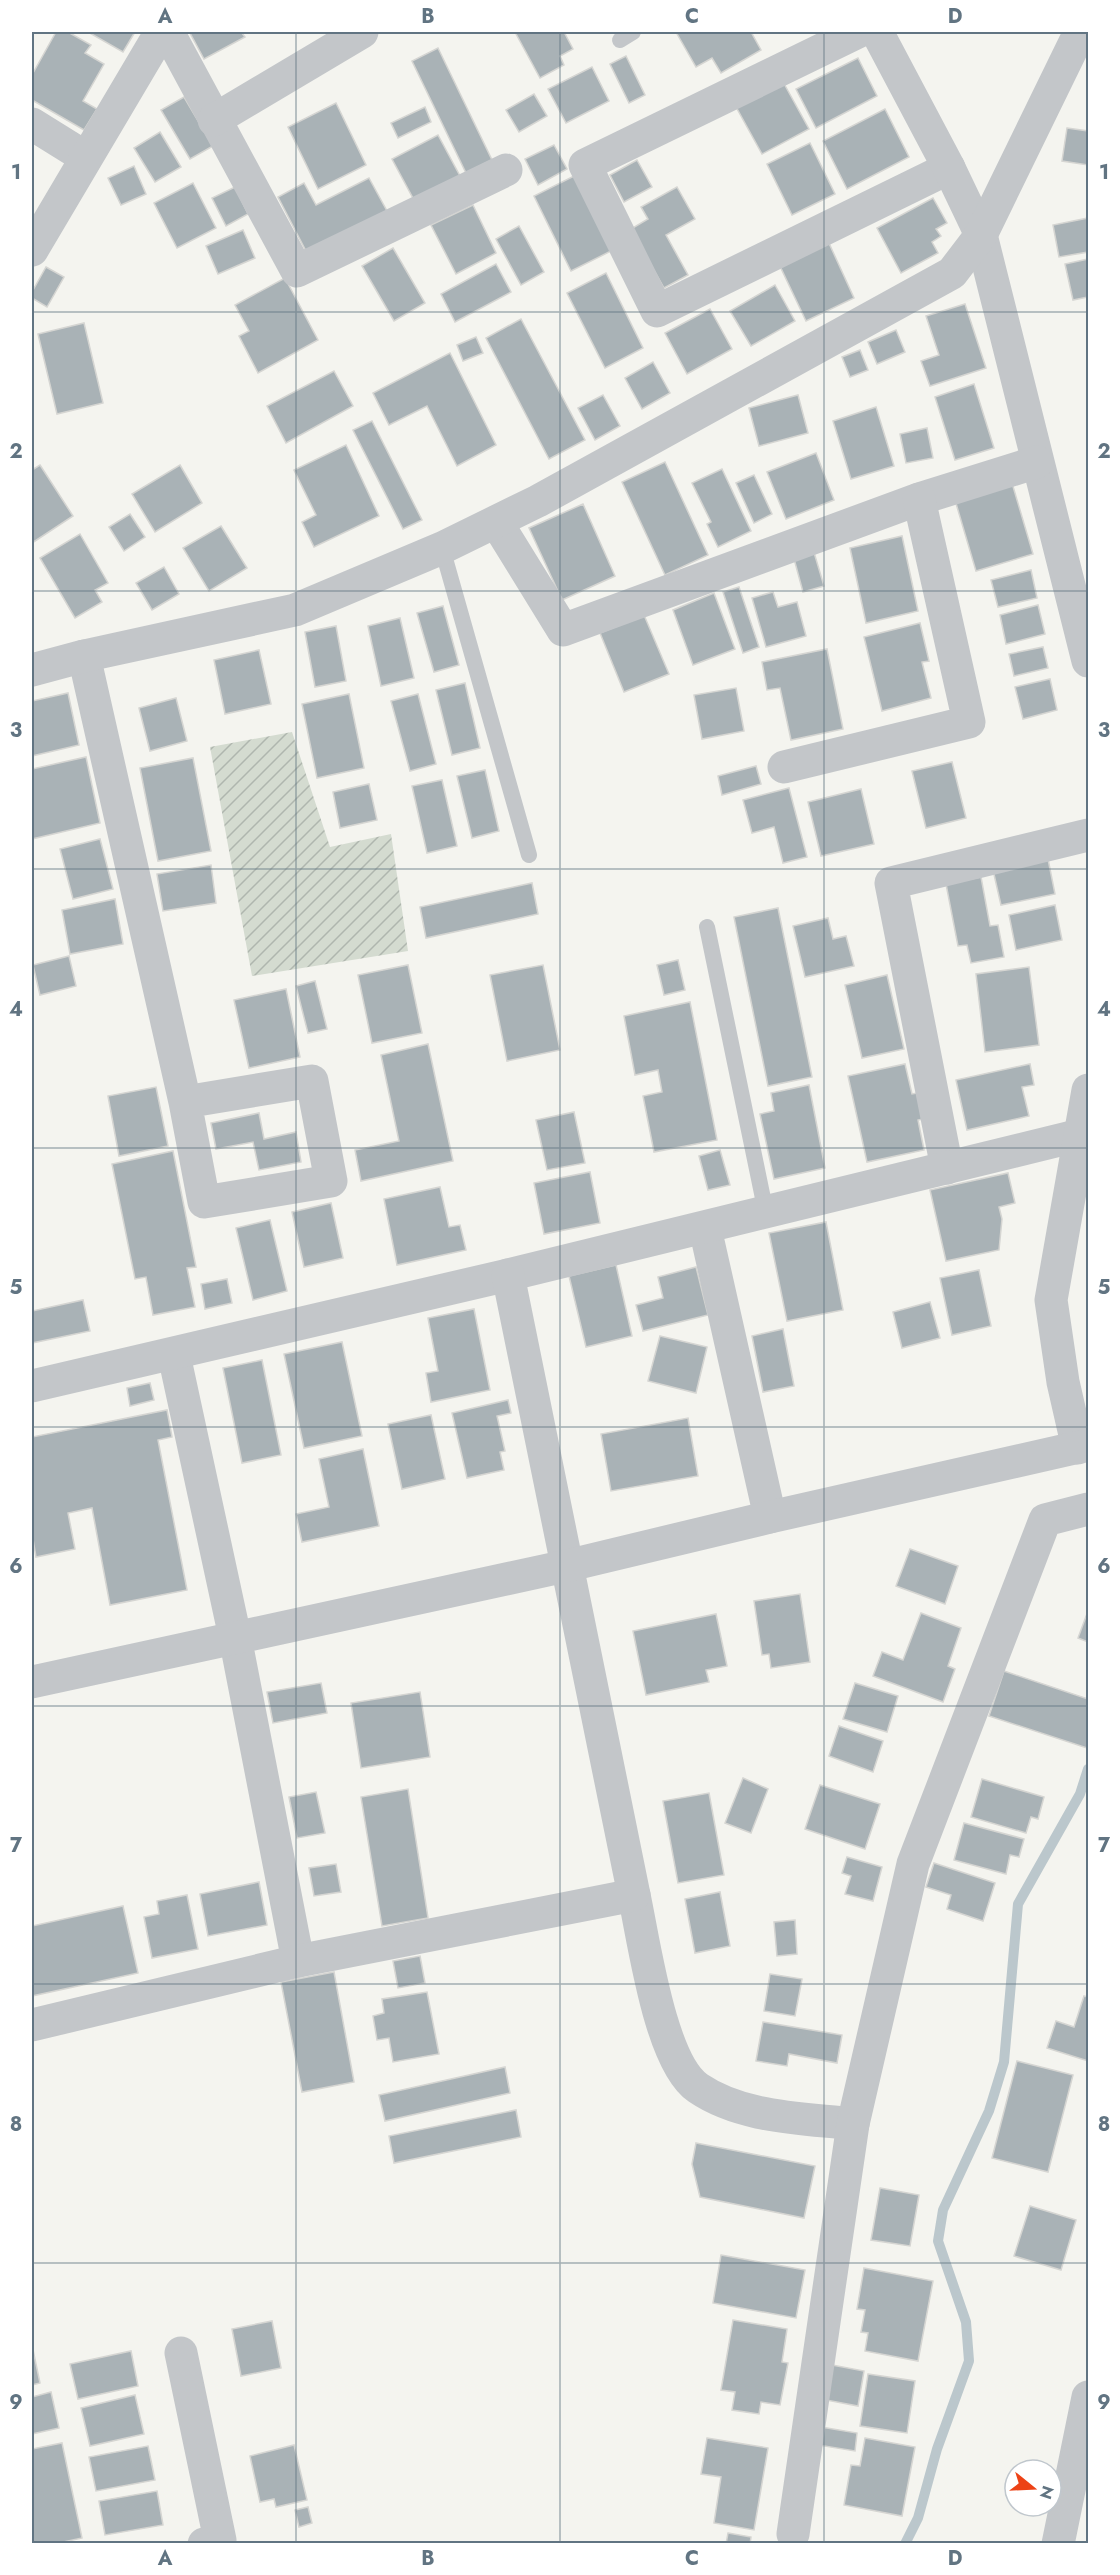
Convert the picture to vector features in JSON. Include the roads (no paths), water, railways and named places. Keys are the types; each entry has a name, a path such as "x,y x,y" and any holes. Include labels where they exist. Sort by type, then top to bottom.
{"street":[{"path":"32,250 160,32"},
{"path":"168,32 297,271 506,170"},
{"path":"214,120 362,32"},
{"path":"858,32 585,165 657,311 949,168"},
{"path":"877,32 949,168 981,235 1089,662"},
{"path":"32,670 84,656 296,610 442,548 497,523 952,273 981,235 1080,32"},
{"path":"32,124 86,157"},
{"path":"497,523 563,630 919,500 1037,462"},
{"path":"784,767 969,722 919,500"},
{"path":"84,656 185,1102 204,1202 331,1181 312,1081 185,1102"},
{"path":"947,1168 891,883 1089,835"},
{"path":"32,1682 566,1566 770,1517 1084,1447 1063,1382 1051,1300 1089,1090"},
{"path":"32,1386 174,1355 705,1228 1080,1135"},
{"path":"705,1228 770,1517"},
{"path":"508,1275 634,1895 659,2008 675,2060 696,2087 725,2103 754,2111 853,2124"},
{"path":"174,1355 235,1637 298,1961"},
{"path":"793,2534 853,2124 914,1864 1045,1520 1089,1509"},
{"path":"32,2025 298,1961 634,1895"},
{"path":"181,2353 220,2540 204,2544"},
{"path":"1058,2544 1089,2397"}],"lane":[{"path":"442,548 529,855"},
{"path":"707,927 766,1213"}],"waterway":[{"path":"905,2544 918,2518 937,2449 969,2361 966,2322 938,2241 943,2210 989,2111 1004,2062 1018,1904 1080,1794 1088,1769"}]}
